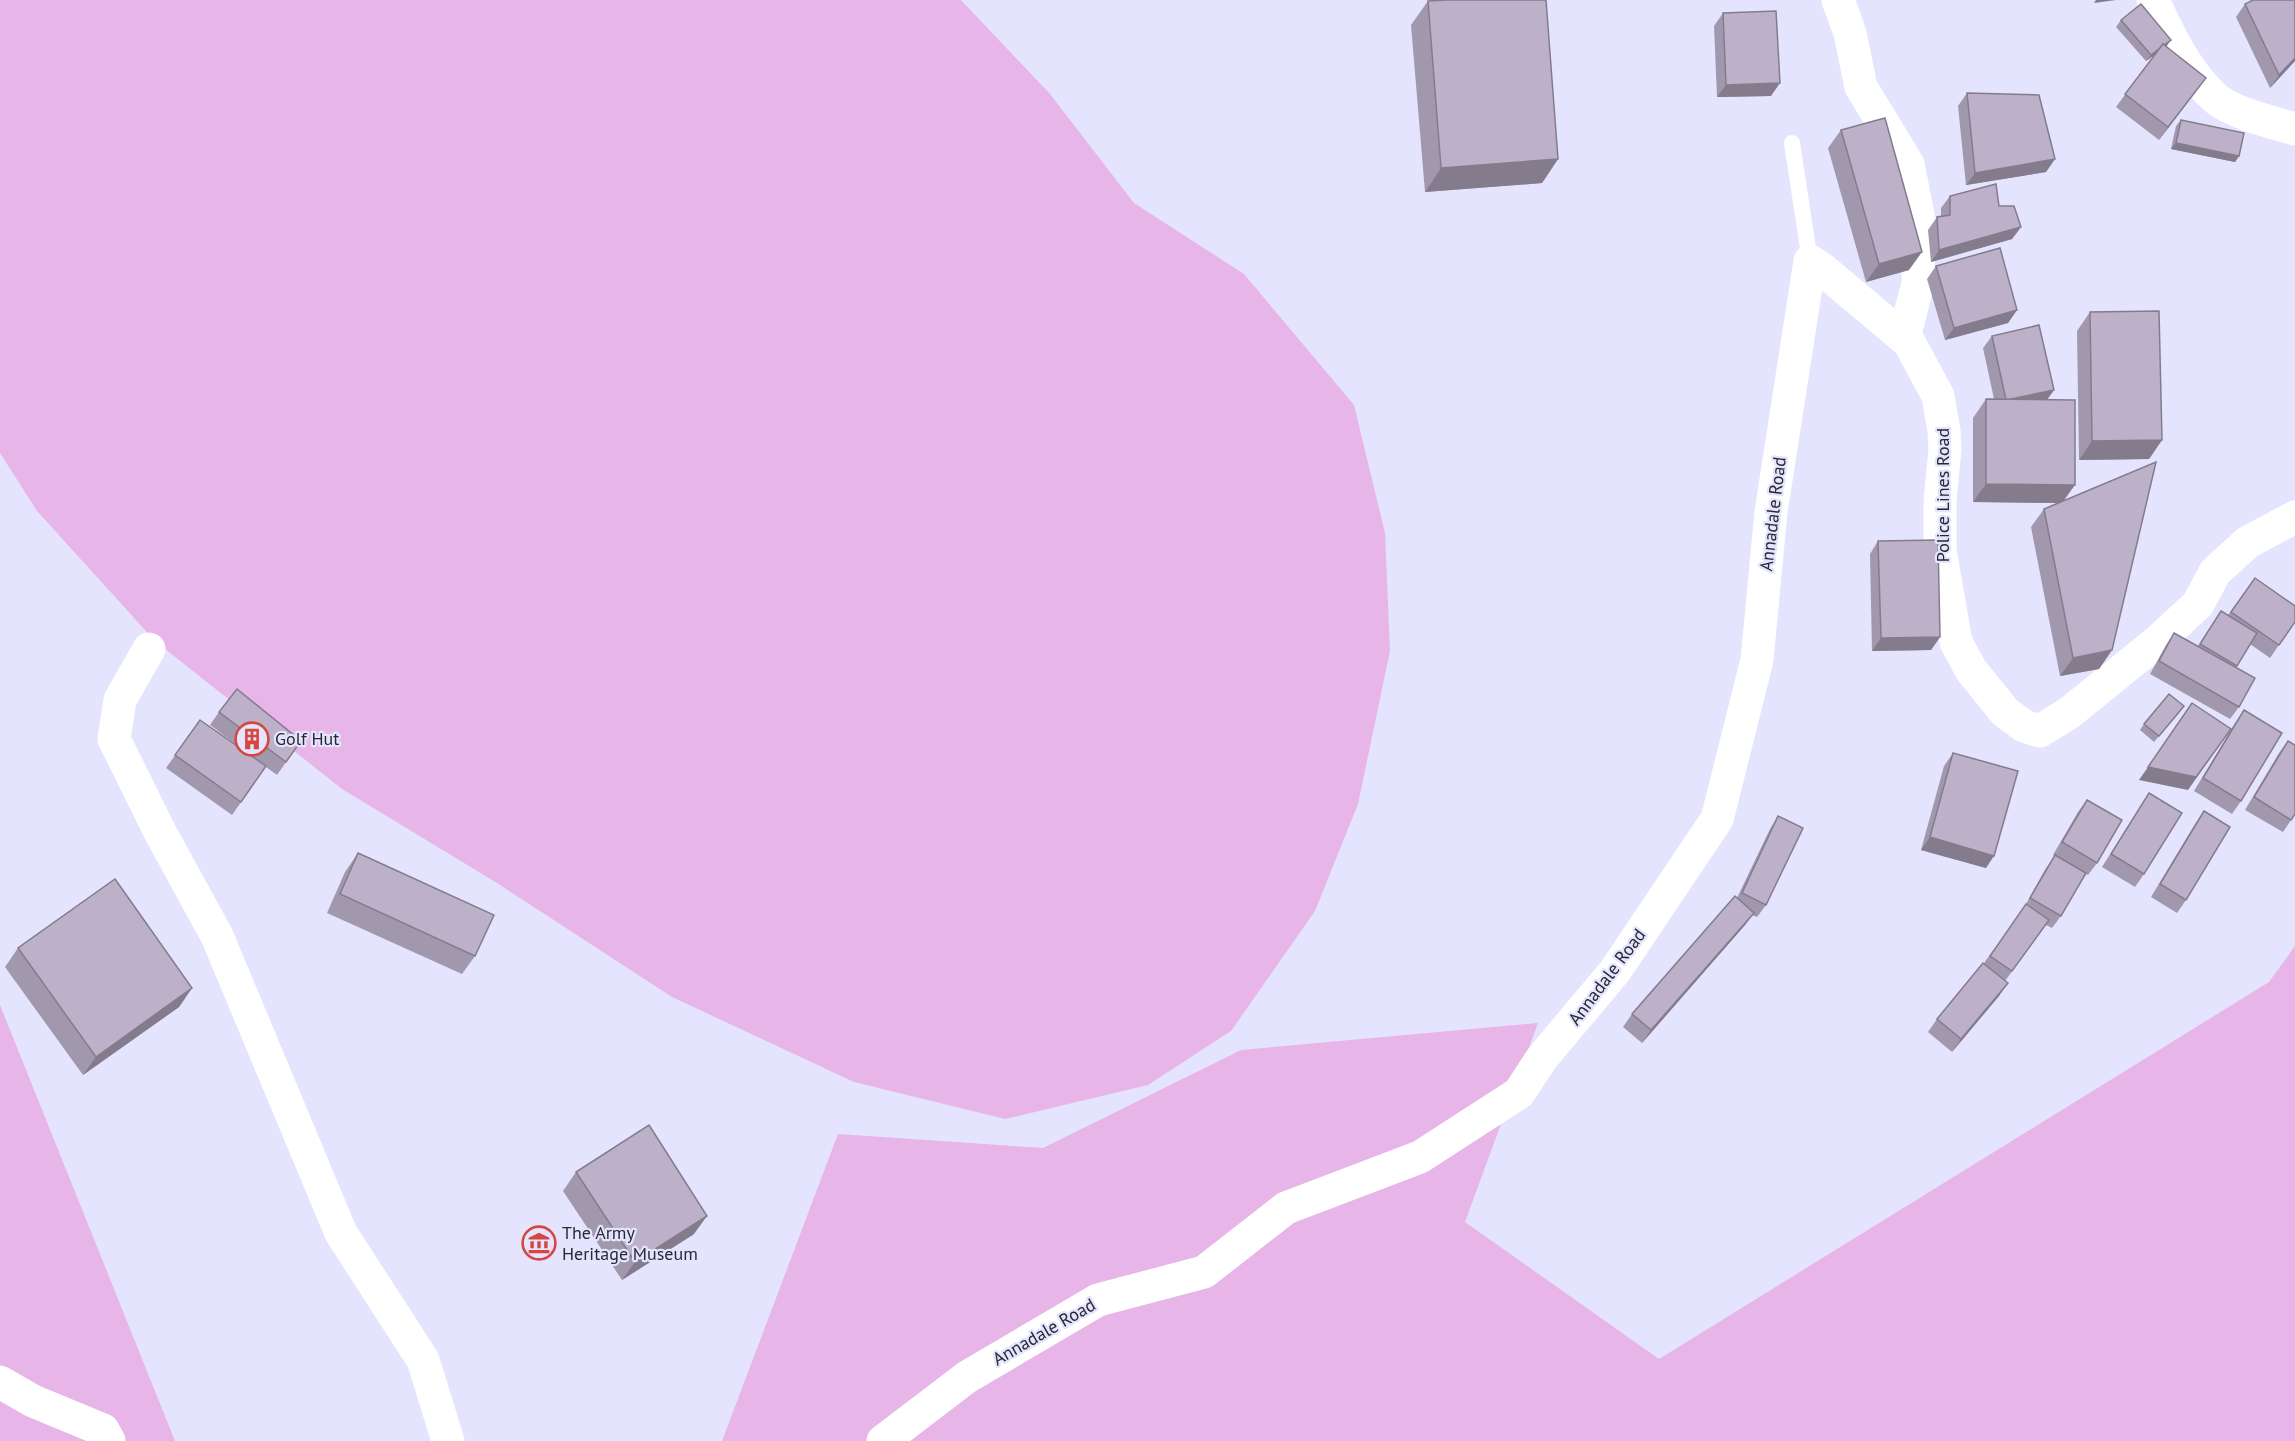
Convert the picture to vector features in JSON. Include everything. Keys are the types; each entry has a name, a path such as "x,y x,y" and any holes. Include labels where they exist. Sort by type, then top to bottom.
{"street":[{"path":"1838,0 1850,33 1861,87 1908,164 1919,219 1918,283 1904,338"},
{"path":"2153,0 2183,60 2215,98 2249,115 2295,129"},
{"name":"Police Lines Road","path":"1810,261 1909,342 1938,396 1945,449 1940,501 1940,550 1956,642 1971,670 2000,706 2024,726 2040,731 2069,713 2158,641 2198,604 2215,572 2248,542 2295,517"},
{"name":"Annadale Road","path":"883,1441 967,1377 1098,1300 1204,1272 1287,1208 1420,1157 1430,1151 1519,1093 1542,1058 1615,972 1717,819 1757,660 1772,512 1810,261"},
{"path":"149,649 120,700 114,739 160,832 217,936 341,1233 423,1360 448,1441"},
{"path":"0,1382 33,1401 103,1430 109,1441"}],"lane":[{"name":"Annadale Road","path":"1792,143 1810,261"}],"shaded area":[{"path":"0,0 961,0 1050,94 1134,203 1244,274 1354,405 1385,533 1390,651 1358,804 1315,911 1231,1031 1148,1085 1005,1119 854,1082 672,997 497,883 342,789 155,641 37,511 0,453"},
{"path":"2295,946 2295,1441 722,1441 838,1134 1043,1148 1241,1050 1538,1023 1465,1222 1659,1359 2269,982"},
{"path":"0,1005 175,1441 0,1441"}],"building":[{"path":"1546,0 1558,159 1441,168 1428,1"},
{"path":"2253,0 2295,0 2295,58 2279,75 2245,4"},
{"path":"2141,4 2171,40 2151,55 2121,20"},
{"path":"1776,11 1780,83 1726,85 1723,13"},
{"path":"2163,44 2206,78 2168,127 2125,94"},
{"path":"1967,93 2039,95 2055,159 1975,173"},
{"path":"1885,118 1922,252 1879,264 1841,130"},
{"path":"2181,120 2244,133 2239,156 2176,143"},
{"path":"1996,184 1999,206 2014,206 2021,227 1939,250 1937,217 1950,215 1950,196"},
{"path":"2000,248 2017,310 1954,328 1936,266"},
{"path":"2159,311 2162,440 2092,441 2090,312"},
{"path":"2039,325 2054,390 2006,400 1992,336"},
{"path":"1986,399 2075,400 2075,485 1986,484"},
{"path":"2156,462 2112,650 2073,658 2044,509"},
{"path":"1938,540 1940,637 1881,638 1878,541"},
{"path":"2255,578 2295,606 2295,622 2279,645 2231,612"},
{"path":"2221,611 2257,633 2237,666 2200,644"},
{"path":"2174,633 2255,678 2239,707 2159,661"},
{"path":"237,689 301,741 286,762 219,712"},
{"path":"2169,694 2184,706 2159,736 2144,724"},
{"path":"2192,703 2231,729 2196,777 2148,767"},
{"path":"2244,710 2282,733 2241,801 2203,778"},
{"path":"200,720 266,766 241,802 175,755"},
{"path":"2288,741 2295,745 2295,814 2291,820 2254,797"},
{"path":"1953,753 2018,771 1994,856 1930,837"},
{"path":"2149,793 2182,813 2144,874 2111,854"},
{"path":"2087,800 2122,820 2097,863 2062,842"},
{"path":"2204,811 2230,827 2186,900 2160,884"},
{"path":"1778,816 1803,828 1766,905 1742,893"},
{"path":"358,853 494,915 475,956 340,894"},
{"path":"2055,855 2086,873 2061,916 2030,898"},
{"path":"115,879 192,988 96,1057 18,948"},
{"path":"1735,896 1754,913 1651,1030 1632,1014"},
{"path":"2026,904 2049,920 2012,971 1990,956"},
{"path":"1983,963 2008,983 1961,1039 1937,1019"},
{"path":"649,1125 707,1216 635,1262 576,1172"}],"place":[{"name":"Golf Hut","path":"252,739"},
{"name":"The Army Heritage Museum","path":"539,1243"}]}
